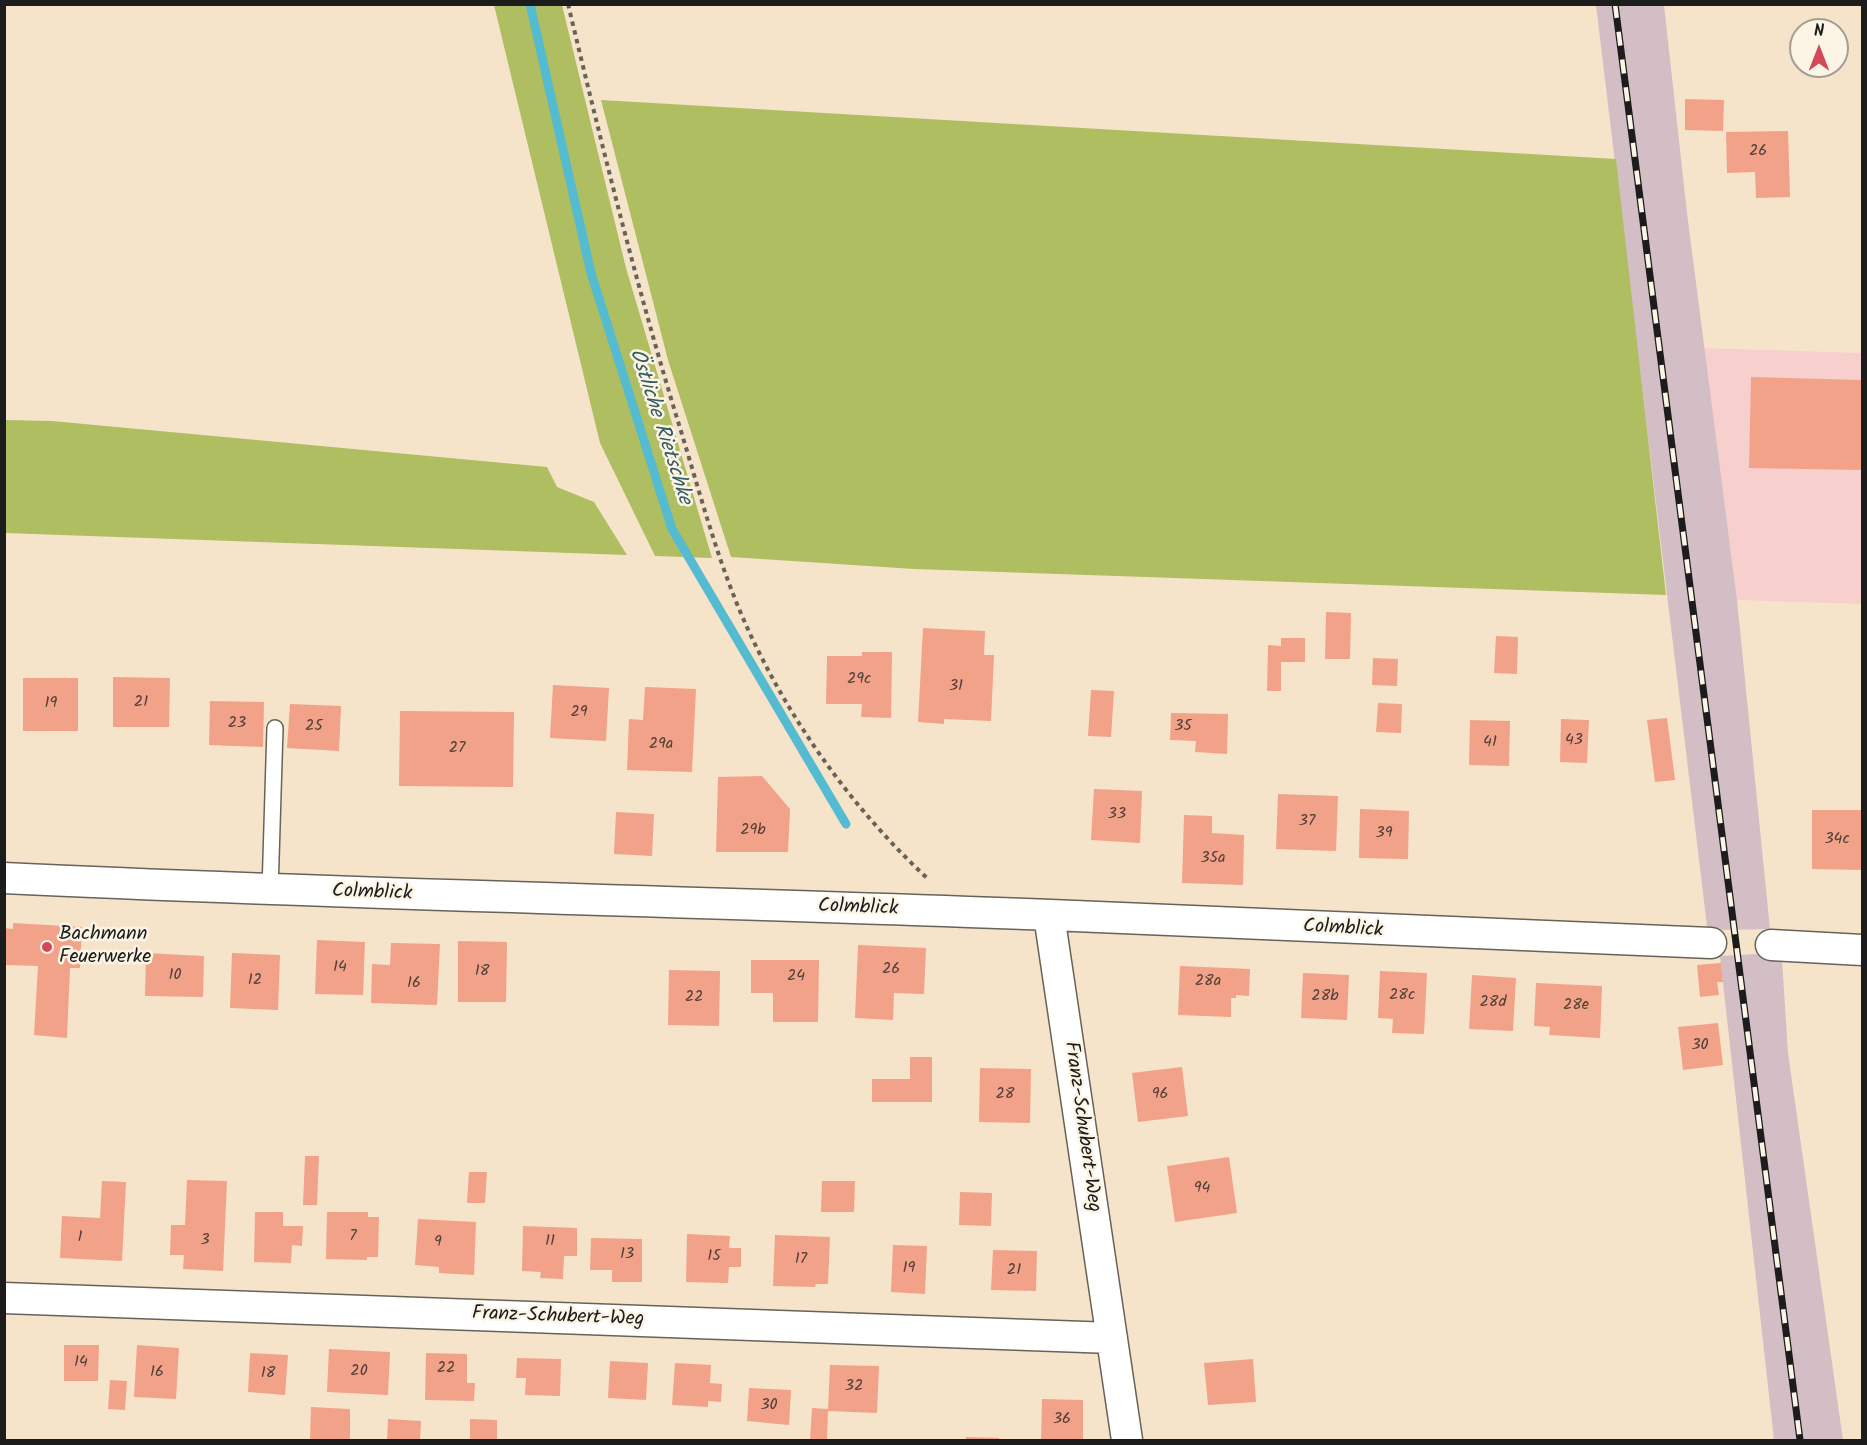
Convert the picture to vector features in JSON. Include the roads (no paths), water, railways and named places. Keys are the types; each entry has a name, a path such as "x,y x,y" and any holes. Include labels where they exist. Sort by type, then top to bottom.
{"street":[{"name":"Colmblick","path":"4,878 270,891 1049,915 1351,930 1711,943"},
{"name":"Franz-Schubert-Weg","path":"1049,915 1127,1440"},
{"path":"1771,945 1863,950"},
{"name":"Franz-Schubert-Weg","path":"4,1298 1112,1338"}],"lane":[{"path":"270,891 275,728"}],"waterway":[{"name":"Östliche Rietschke","path":"530,4 591,273 672,529 846,824"}],"railway":[{"path":"1615,4 1800,1440"}],"place":[{"name":"Bachmann Feuerwerke","path":"47,947"}]}
